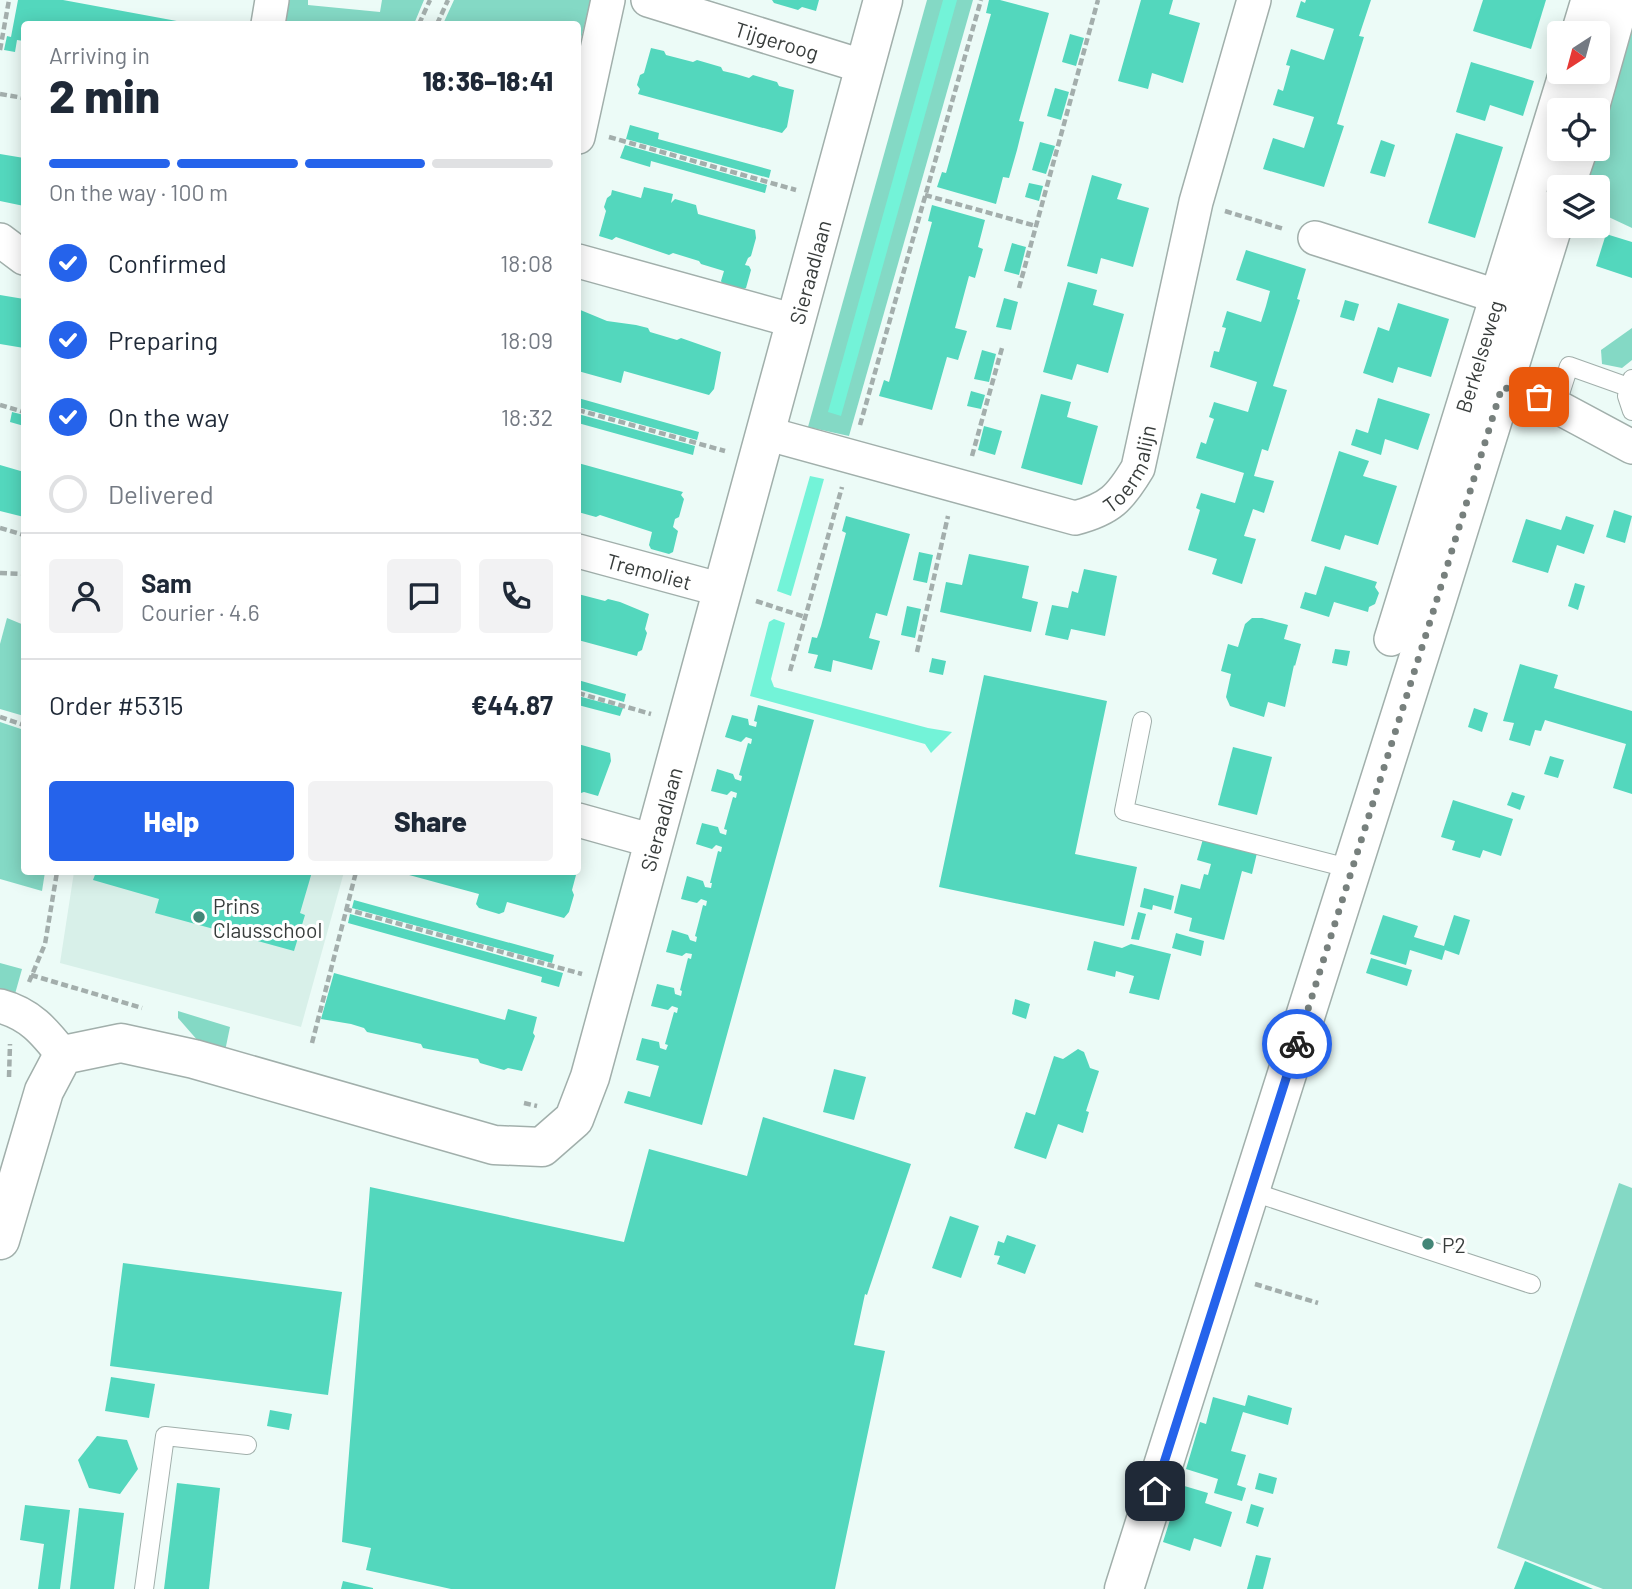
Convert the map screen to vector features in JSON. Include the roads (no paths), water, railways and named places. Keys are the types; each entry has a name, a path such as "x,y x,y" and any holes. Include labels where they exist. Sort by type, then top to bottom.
{"street":[{"path":"268,21 272,0"},
{"path":"581,124 608,0"},
{"name":"Tijgeroog","path":"648,0 865,67"},
{"name":"Sieraadlaan","path":"63,1055 121,1043 207,1062 494,1144 542,1147 575,1119 590,1077 616,983 883,0"},
{"name":"Toermalijn","path":"761,447 850,457 1075,519 1096,513 1123,494 1138,468 1196,202 1254,0"},
{"path":"1582,21 1588,0"},
{"path":"1592,98 1620,0"},
{"name":"Berkelseweg","path":"1391,639 1512,301 1563,84"},
{"name":"Berkelseweg","path":"1124,1589 1502,387 1512,301 1547,230"},
{"path":"1315,238 1512,301"},
{"path":"0,240 21,256"},
{"path":"581,262 795,321"},
{"path":"1502,387 1539,397 1632,447"},
{"name":"Tremoliet","path":"581,552 722,590"},
{"path":"581,821 653,841"},
{"path":"0,1238 44,1091 63,1055 44,1031 10,1008"}],"lane":[{"path":"1556,405 1569,366 1630,383 1627,397 1632,411"},
{"path":"1142,721 1124,811 1352,869"},
{"path":"1250,1191 1531,1284"},
{"path":"144,1589 165,1436 247,1445"}],"place":[{"name":"Prins Clausschool","path":"199,917"},
{"name":"P2","path":"1428,1244"}]}
